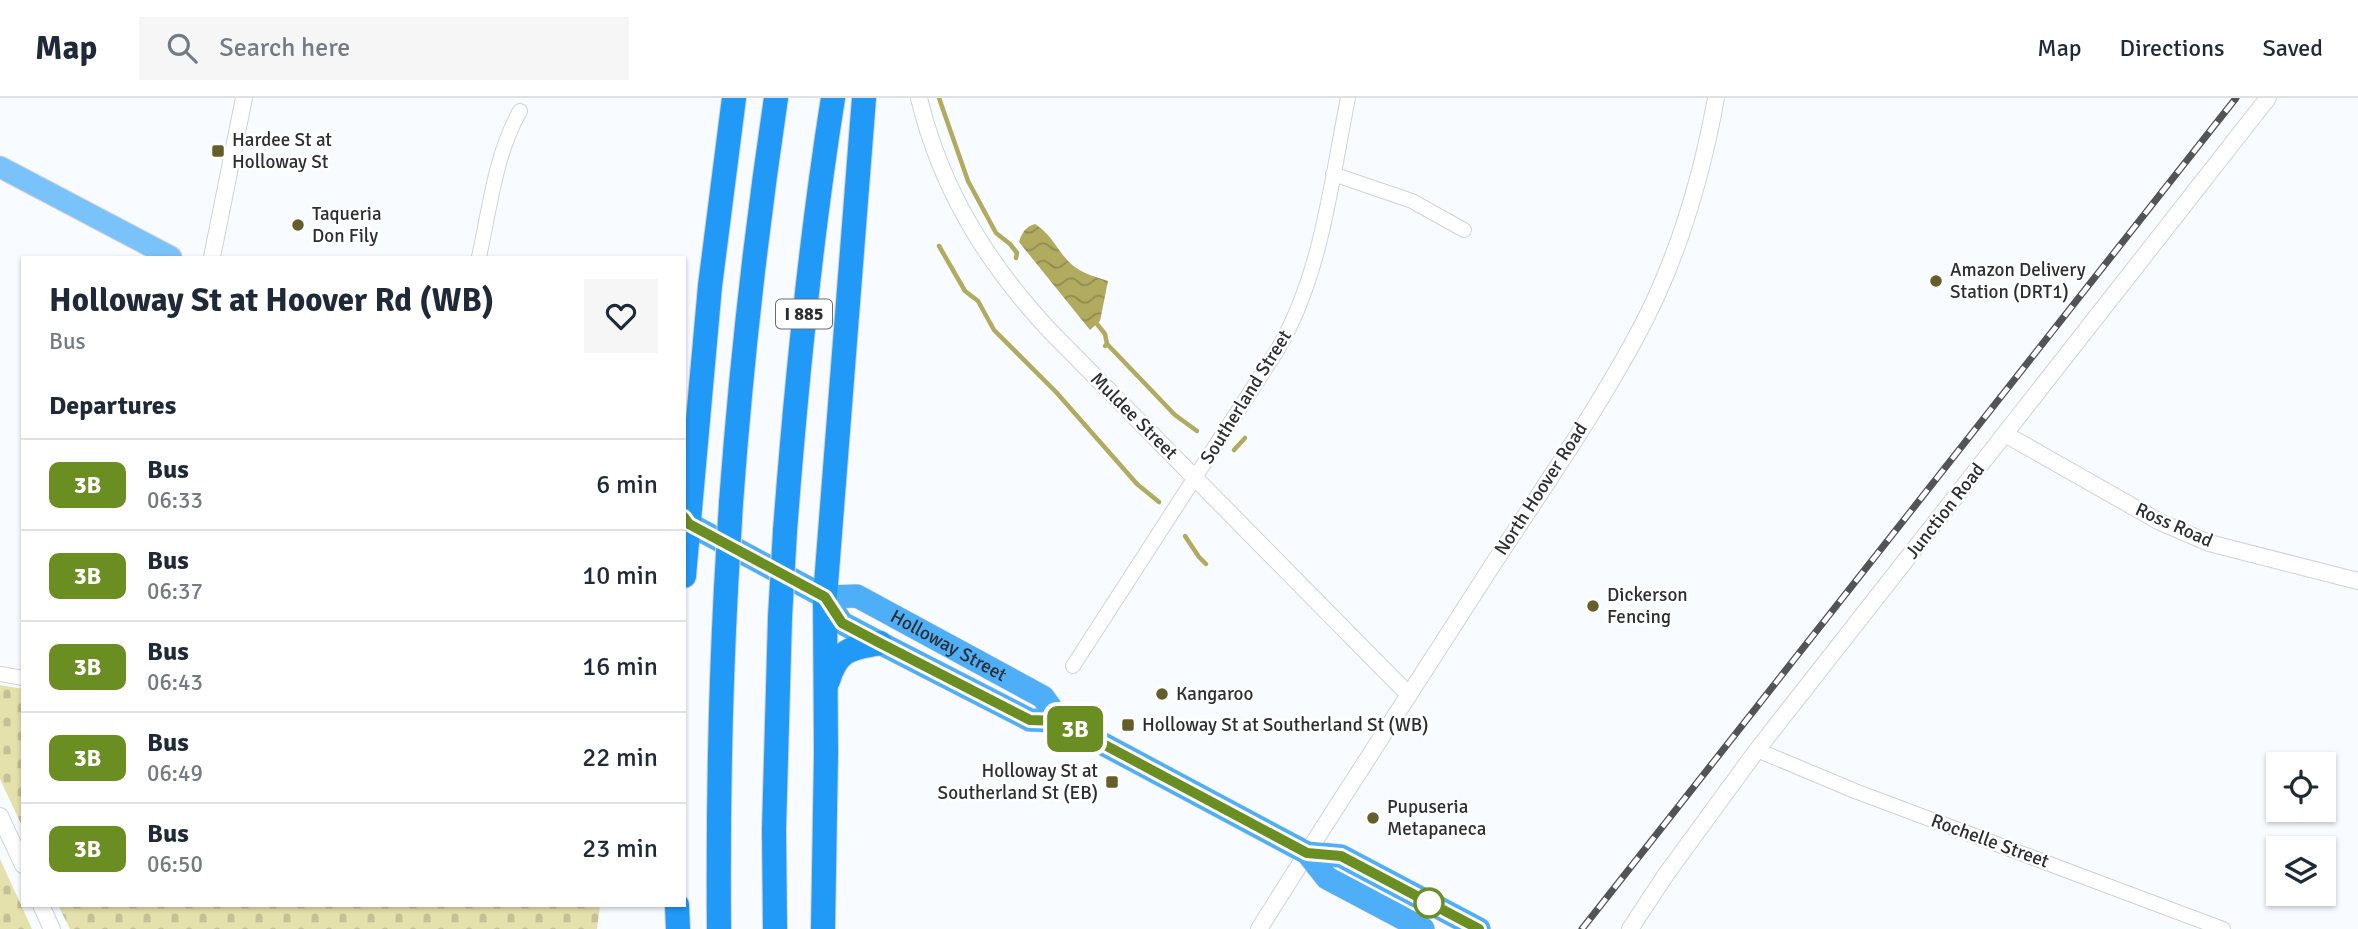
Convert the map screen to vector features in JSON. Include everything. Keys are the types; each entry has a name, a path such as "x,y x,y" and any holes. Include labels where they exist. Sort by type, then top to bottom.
{"highway":[{"path":"686,522 690,451 734,98"},
{"name":"I 885","path":"719,929 721,695 731,503 743,358 776,98"},
{"name":"I 885","path":"775,929 780,617 794,402 813,235 833,98"},
{"path":"823,929 827,685 825,597 864,98"},
{"name":"Holloway Street","path":"686,522 825,597 842,623 1030,720 1060,721 1307,853 1341,856 1479,929"},
{"name":"Holloway Street","path":"825,597 857,596 1043,697 1060,721"},
{"path":"827,685 831,669 839,656 852,649 880,643"},
{"name":"Holloway Street","path":"1307,853 1327,878 1423,929"},
{"path":"662,929 663,907"},
{"path":"677,907 678,929"}],"main road":[{"path":"0,167 169,256"}],"street":[{"path":"212,256 244,98"},
{"name":"Muldee Street","path":"919,98 931,143 965,220 996,267 1031,311 1409,695"},
{"name":"Southerland Street","path":"1073,666 1278,349 1296,315 1313,267 1348,98"},
{"name":"North Hoover Road","path":"1259,929 1582,426 1643,323 1671,257 1696,184 1707,148 1717,98"},
{"name":"Junction Road","path":"1630,929 1661,881 1757,750 2268,98"},
{"path":"479,256 502,153 520,111"},
{"path":"1333,174 1412,201 1464,230"},
{"name":"Ross Road","path":"2005,434 2148,515 2209,543 2358,581"},
{"path":"0,674 21,678"},
{"name":"Rochelle Street","path":"1757,750 1855,791 2223,929"},
{"path":"0,816 21,861"},
{"path":"42,907 52,929"}],"green space":[{"path":"0,685 21,689 21,824 0,779"},
{"path":"0,859 32,929 0,929"},
{"path":"59,907 600,907 597,929 70,929"}],"water":[{"path":"1035,224 1049,236 1072,265 1087,274 1108,281 1100,321 1090,330 1019,242 1024,231"}],"waterway":[{"path":"939,98 968,181 996,233 1010,244 1017,253 1016,258"},
{"path":"939,246 965,291 978,301 994,330 1056,392 1137,484 1159,502"},
{"path":"1097,324 1105,334 1107,344"},
{"path":"1105,346 1107,344 1175,415 1197,431"},
{"path":"1234,450 1245,438"},
{"path":"1185,536 1206,564"}],"railway":[{"path":"1582,929 2236,98"}],"bus line":[{"name":"3B","path":"686,520 689,524 825,597 842,623 880,643 1030,720 1060,721 1307,853 1341,856 1479,929"}],"place":[{"name":"Hardee St at Holloway St","path":"218,151"},
{"name":"Taqueria Don Fily","path":"298,225"},
{"name":"Amazon Delivery Station (DRT1)","path":"1936,281"},
{"name":"Dickerson Fencing","path":"1593,606"},
{"name":"Kangaroo","path":"1162,694"},
{"name":"Holloway St at Southerland St (WB)","path":"1128,725"},
{"name":"Holloway St at Southerland St (EB)","path":"1112,782"},
{"name":"Pupuseria Metapaneca","path":"1373,818"}]}
